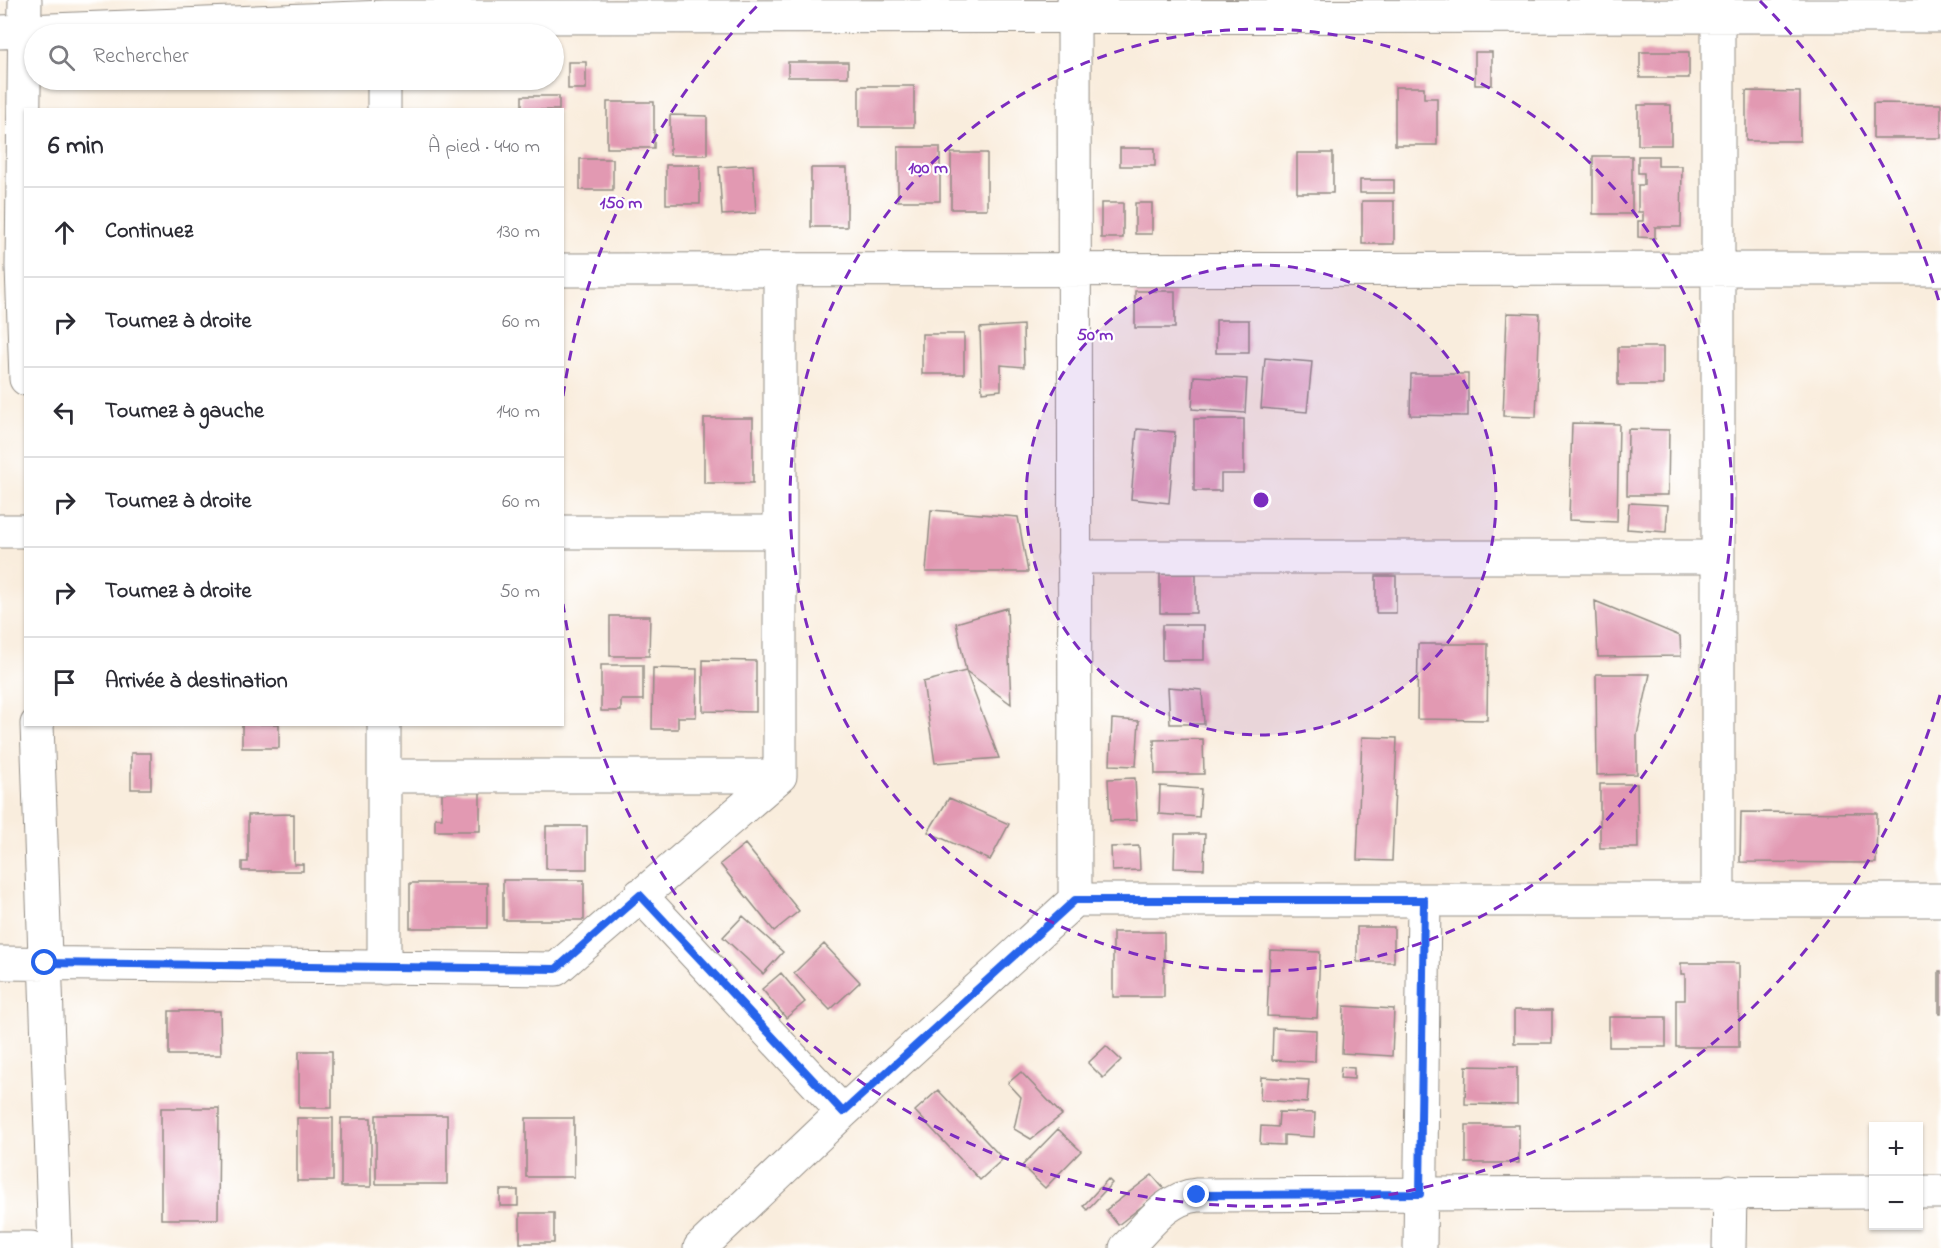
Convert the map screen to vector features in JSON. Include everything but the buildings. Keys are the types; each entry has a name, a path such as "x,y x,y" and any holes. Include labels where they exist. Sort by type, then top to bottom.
{"street":[{"path":"428,24 782,8 1718,8 1941,16"},
{"path":"1074,8 1075,900"},
{"path":"1718,8 1718,900"},
{"path":"24,364 11,267 16,21 237,24"},
{"path":"384,90 384,108"},
{"path":"564,270 1941,269"},
{"path":"0,963 556,969 780,776 780,270"},
{"path":"0,531 24,531"},
{"path":"564,532 780,532"},
{"path":"1074,557 1718,557"},
{"path":"37,726 55,1248"},
{"path":"384,726 384,968"},
{"path":"384,776 780,776"},
{"path":"640,895 843,1112"},
{"path":"700,1248 843,1112 1075,900 1941,900"},
{"path":"1420,1248 1424,900"},
{"path":"1729,1248 1730,1191"},
{"path":"1126,1248 1180,1196 1869,1192"},
{"path":"1923,1192 1941,1192"},
{"path":"0,1248 31,1248"}],"route":[{"path":"45,963 556,969 640,895 843,1112 1075,900 1424,900 1420,1194 1197,1195"}]}
